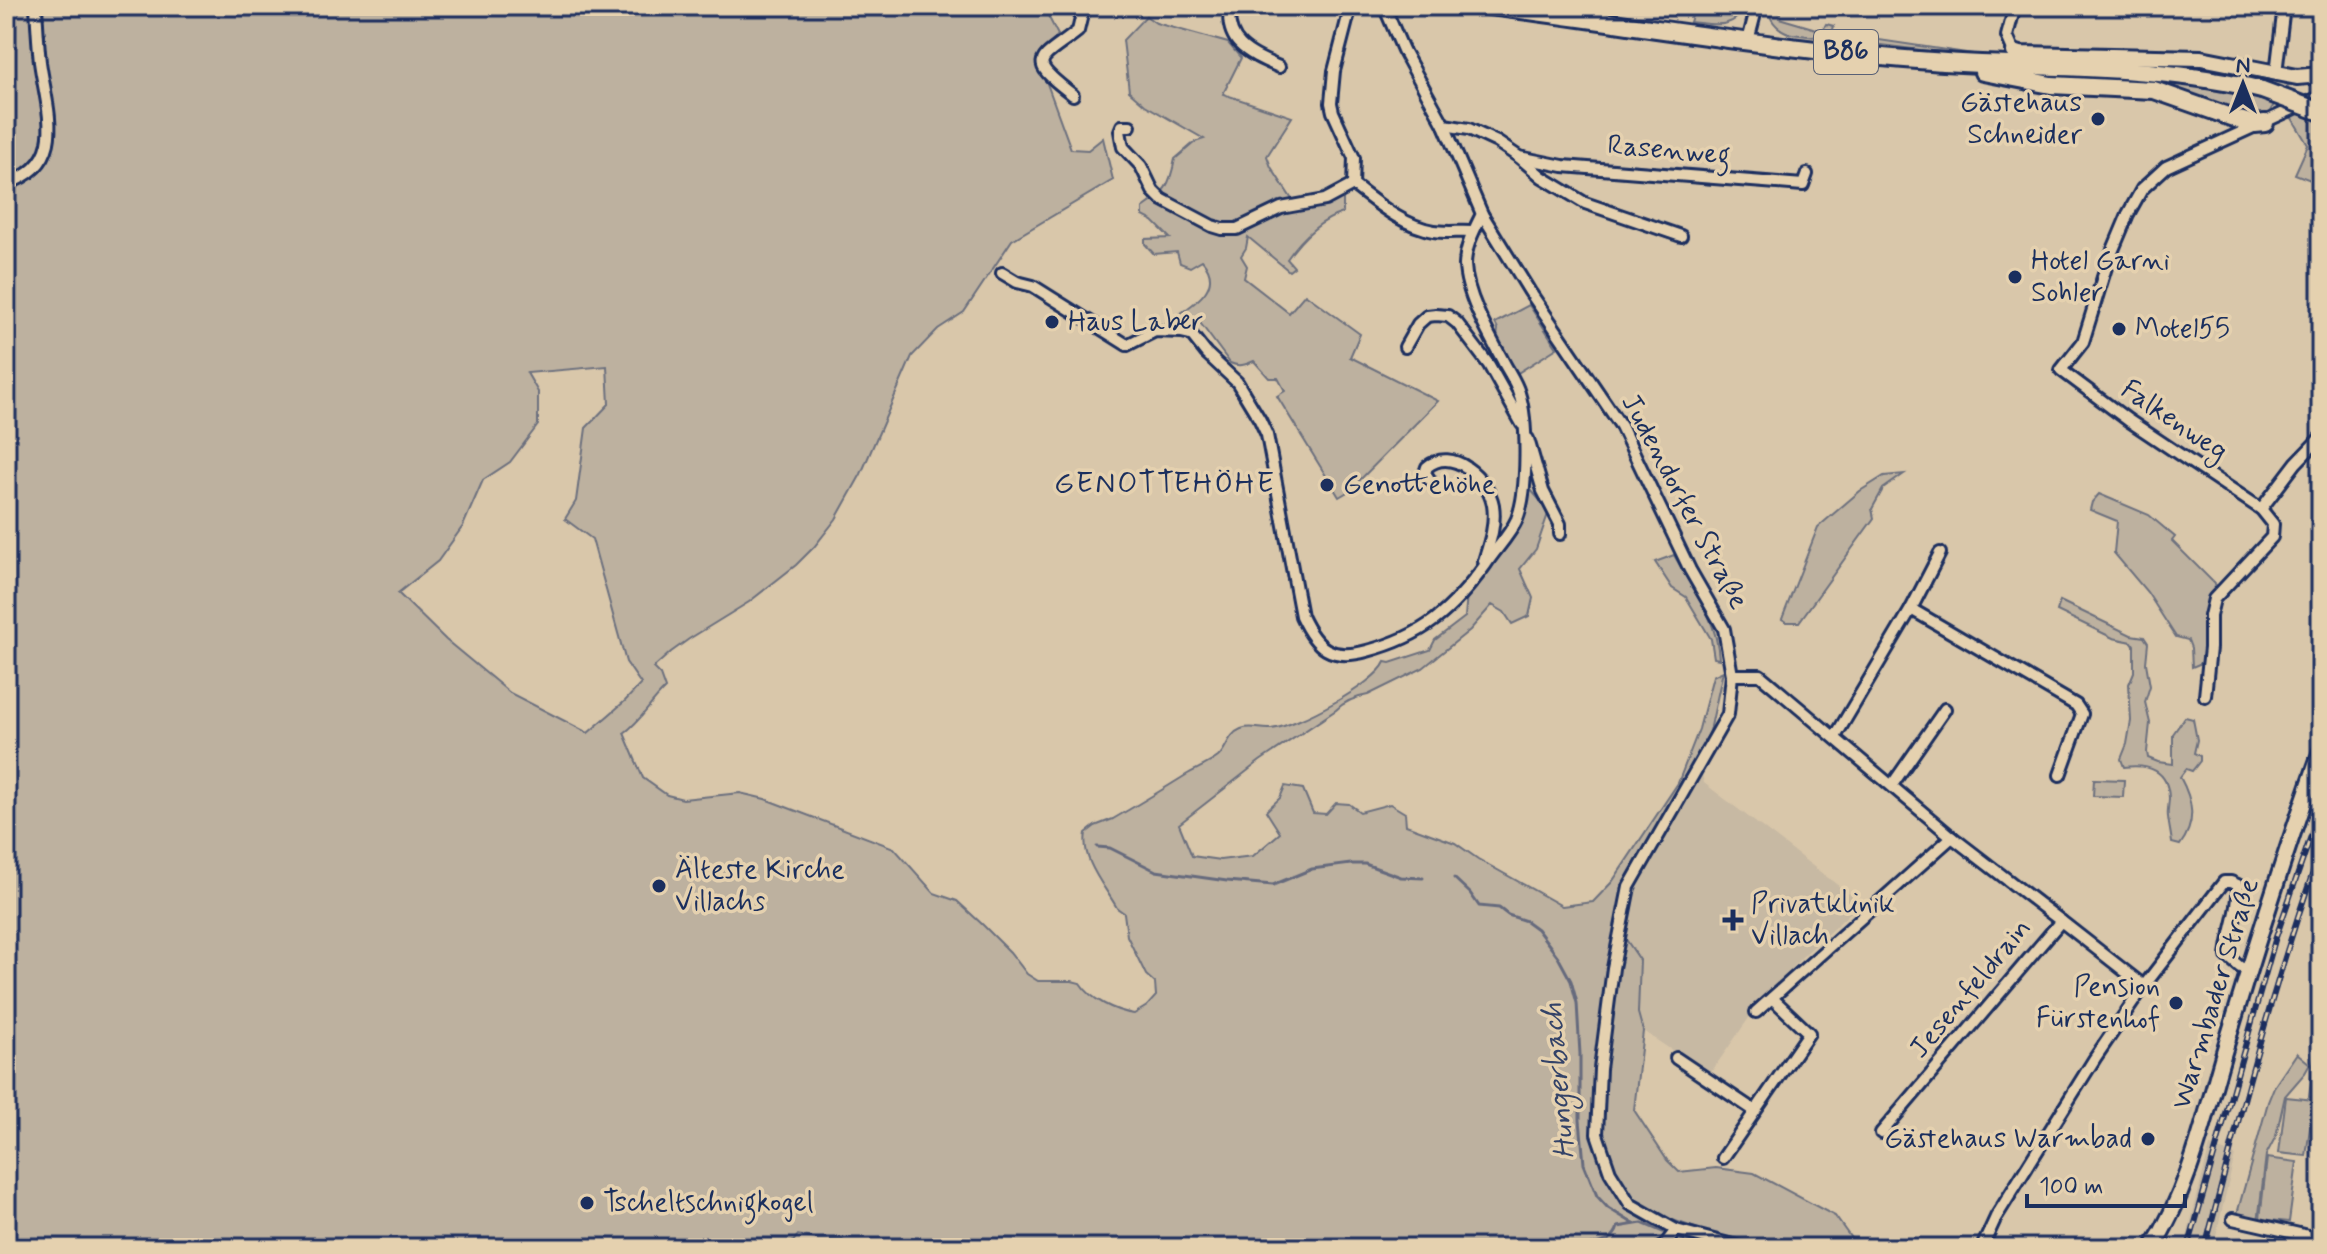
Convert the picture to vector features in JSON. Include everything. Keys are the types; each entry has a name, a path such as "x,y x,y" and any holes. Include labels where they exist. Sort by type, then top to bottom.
{"main road":[{"name":"B86","path":"1490,6 1748,41 1918,60 2155,71 2221,80 2262,90 2321,112"},
{"path":"1969,63 2014,52"},
{"path":"1918,60 2051,85 2154,90 2239,120 2265,123"}],"street":[{"path":"6,184 22,178 37,167 49,141 50,118 40,60 36,6"},
{"path":"1073,95 1049,77 1043,68 1043,58 1078,31 1084,6"},
{"path":"1230,6 1230,28 1239,44 1247,53 1279,67"},
{"path":"1353,185 1354,158 1331,103 1334,71 1350,9 1354,6"},
{"path":"1367,6 1384,7"},
{"path":"1748,41 1757,6"},
{"path":"2015,6 2007,36 2014,52 2020,54 2201,58 2297,77 2321,75"},
{"path":"2276,73 2284,6"},
{"name":"Judendorfer Straße","path":"1384,7 1444,125 1482,214 1530,292 1621,426 1690,570 1724,629 1732,675 1728,714 1629,887 1613,968 1600,1069 1597,1134 1610,1172 1630,1204 1670,1238 1744,1248"},
{"path":"2265,123 2321,96"},
{"name":"Falkenweg","path":"2261,509 2128,420 2061,370 2083,342 2112,251 2142,189 2166,167 2265,123"},
{"name":"Rasenweg","path":"1444,125 1469,129 1497,142 1542,177 1585,203 1681,236"},
{"path":"1130,126 1122,126 1120,131 1123,147 1141,166 1153,191 1161,199 1222,229 1237,229 1281,208 1325,200 1353,185"},
{"name":"Rasenweg","path":"1519,157 1563,166 1803,185 1807,174"},
{"path":"1353,185 1405,221 1432,231 1472,232"},
{"path":"1482,214 1472,232 1466,261 1467,275 1487,331 1519,393 1525,429 1543,491 1560,524 1560,534"},
{"path":"1002,273 1017,282 1033,286 1127,345 1155,331 1191,334 1232,377 1267,435 1299,609 1312,639 1324,649 1338,654 1353,655 1381,647 1417,632 1447,611 1481,570 1517,518 1524,491 1525,429 1489,365 1457,323 1448,316 1427,316 1418,324 1405,347"},
{"path":"2205,696 2210,616 2214,599 2272,537 2273,524 2261,509 2296,463 2321,437"},
{"path":"1429,479 1425,470 1429,464 1447,460 1471,471 1487,488 1492,500 1494,522 1481,570"},
{"path":"1835,737 1911,609 1940,553"},
{"path":"1911,609 2076,705 2082,714 2060,775"},
{"path":"1732,675 1760,675 1952,837 2061,921"},
{"path":"1892,785 1945,709"},
{"name":"Warmbader Straße","path":"2152,1248 2187,1175 2249,970 2321,751"},
{"path":"1756,1012 1952,837"},
{"path":"1991,1248 1984,1243 1996,1217 2095,1058 2144,986 2224,882 2238,885 2239,893 2227,956 2249,970"},
{"name":"Jesenfeldrain","path":"1881,1133 2061,921 2144,986"},
{"path":"1723,1158 1809,1033 1772,998"},
{"path":"1676,1058 1755,1111"},
{"path":"2233,1219 2321,1239"}],"shaded area":[{"path":"6,6 1043,6 1058,35 1038,59 1071,149 1088,150 1103,138 1113,180 1012,240 964,312 938,329 912,356 861,474 836,519 814,547 749,602 689,639 653,668 660,675 665,689 624,733 643,778 667,795 683,799 740,793 765,799 894,848 934,893 957,901 983,925 1027,974 1038,981 1080,983 1090,995 1104,1004 1134,1014 1156,996 1155,983 1146,975 1127,936 1124,913 1117,908 1090,863 1086,833 1214,760 1237,731 1249,727 1271,729 1298,721 1351,692 1379,671 1385,662 1430,650 1435,640 1465,617 1467,593 1491,567 1518,526 1531,490 1549,511 1536,549 1520,569 1533,598 1529,616 1512,624 1504,612 1492,605 1470,630 1423,668 1347,702 1260,761 1179,824 1192,856 1220,860 1253,856 1280,833 1266,811 1280,798 1285,786 1303,789 1313,813 1326,814 1336,803 1349,804 1360,812 1390,804 1405,813 1406,825 1455,843 1562,906 1593,902 1612,882 1678,783 1699,729 1713,676 1723,671 1710,731 1626,893 1625,938 1640,960 1638,1013 1643,1031 1634,1110 1667,1160 1679,1172 1716,1168 1754,1173 1835,1216 1858,1248 1752,1248 1673,1220 1681,1235 1734,1248 853,1248 841,1239 798,1235 788,1248 6,1248","holes":["607,366 609,404 586,428 576,501 565,519 592,539 626,662 641,684 588,733 510,693 446,640 398,593 438,561 463,526 483,480 510,462 538,425 538,392 527,373"]},
{"path":"1695,6 1729,13 1744,6 1729,23 1714,24 1690,22"},
{"path":"1768,6 1781,9 1779,18 1823,31 1826,24 1834,26 1832,33 1973,54 1792,34 1775,24"},
{"path":"1146,16 1156,23 1228,43 1241,58 1223,94 1292,117 1267,156 1293,201 1267,210 1343,194 1343,213 1319,225 1298,244 1287,259 1294,267 1289,271 1248,237 1241,256 1247,266 1244,278 1289,313 1305,294 1360,334 1350,357 1438,401 1349,491 1339,497 1277,396 1285,391 1278,378 1269,378 1254,361 1242,365 1230,363 1198,320 1171,325 1168,322 1202,296 1208,288 1209,270 1202,260 1190,267 1180,263 1177,252 1154,254 1145,244 1145,239 1170,238 1153,221 1143,216 1143,208 1165,188 1175,159 1195,142 1204,139 1145,105 1129,91 1123,40"},
{"path":"2153,64 2208,64 2294,81 2284,89 2220,72"},
{"path":"2054,73 2161,78 2259,96 2275,103 2267,116 2259,118 2168,89 2052,80"},
{"path":"2302,112 2321,120 2321,184 2295,174 2308,145 2292,118"},
{"path":"1529,305 1557,348 1516,374 1497,338 1495,323"},
{"path":"1904,474 1883,489 1872,509 1874,518 1799,622 1782,619 1818,527 1860,491 1884,476"},
{"path":"2099,494 2149,515 2175,537 2172,541 2217,586 2209,597 2206,613 2204,662 2192,667 2188,640 2176,637 2147,592 2114,553 2117,521 2090,510"},
{"path":"1674,555 1709,618 1719,659 1714,658 1711,639 1686,597 1672,588 1655,562"},
{"path":"2060,601 2131,635 2144,637 2148,643 2146,663 2150,686 2145,702 2150,723 2148,758 2173,764 2173,734 2185,717 2193,719 2197,740 2194,753 2200,756 2200,761 2192,771 2186,769 2180,777 2188,795 2191,820 2180,845 2172,843 2168,789 2161,775 2149,768 2124,767 2121,759 2131,721 2129,684 2134,672 2134,645 2057,611"},
{"name":"Privatklinik Villach","path":"1694,767 1702,774 1704,783 1861,903 1802,957 1751,1015 1709,1075 1643,1031 1638,1013 1640,960 1625,938 1626,893"},
{"path":"2094,779 2124,780 2123,797 2093,796"},
{"path":"2316,1041 2321,1042 2321,1099 2309,1097"},
{"path":"2297,1053 2310,1064 2285,1096 2276,1136 2266,1155 2258,1222 2241,1218 2237,1214 2268,1102 2274,1087"},
{"path":"2286,1097 2314,1100 2306,1156 2279,1153"},
{"path":"2210,1146 2235,1155 2213,1248 2184,1248"},
{"path":"2267,1158 2297,1162 2289,1222 2260,1219"}],"waterway":[{"path":"1097,847 1110,848 1156,871 1227,881 1273,885 1312,869 1351,864 1365,864 1401,877 1423,878"},
{"name":"Hungerbach","path":"1454,878 1479,906 1499,908 1537,929 1571,981 1577,1003 1584,1164 1597,1196 1608,1208 1634,1224"},
{"path":"1583,1248 1608,1240 1618,1227 1642,1223 1701,1248"}],"railway":[{"path":"2188,1248 2275,940 2321,807"},
{"path":"2205,1248 2273,997 2321,850"}],"place":[{"name":"Gästehaus Schneider","path":"2098,119"},
{"name":"Hotel Garni Sohler","path":"2015,277"},
{"name":"Haus Laber","path":"1052,322"},
{"name":"Motel55","path":"2119,329"},
{"name":"Genottehöhe","path":"1327,485"},
{"name":"Älteste Kirche Villachs","path":"659,886"},
{"name":"Privatklinik Villach","path":"1733,920"},
{"name":"Pension Fürstenhof","path":"2176,1003"},
{"name":"Gästehaus Warmbad","path":"2148,1139"},
{"name":"Tscheltschnigkogel","path":"587,1203"}],"district":[{"name":"GENOTTEHÖHE","path":"1165,483"}]}
